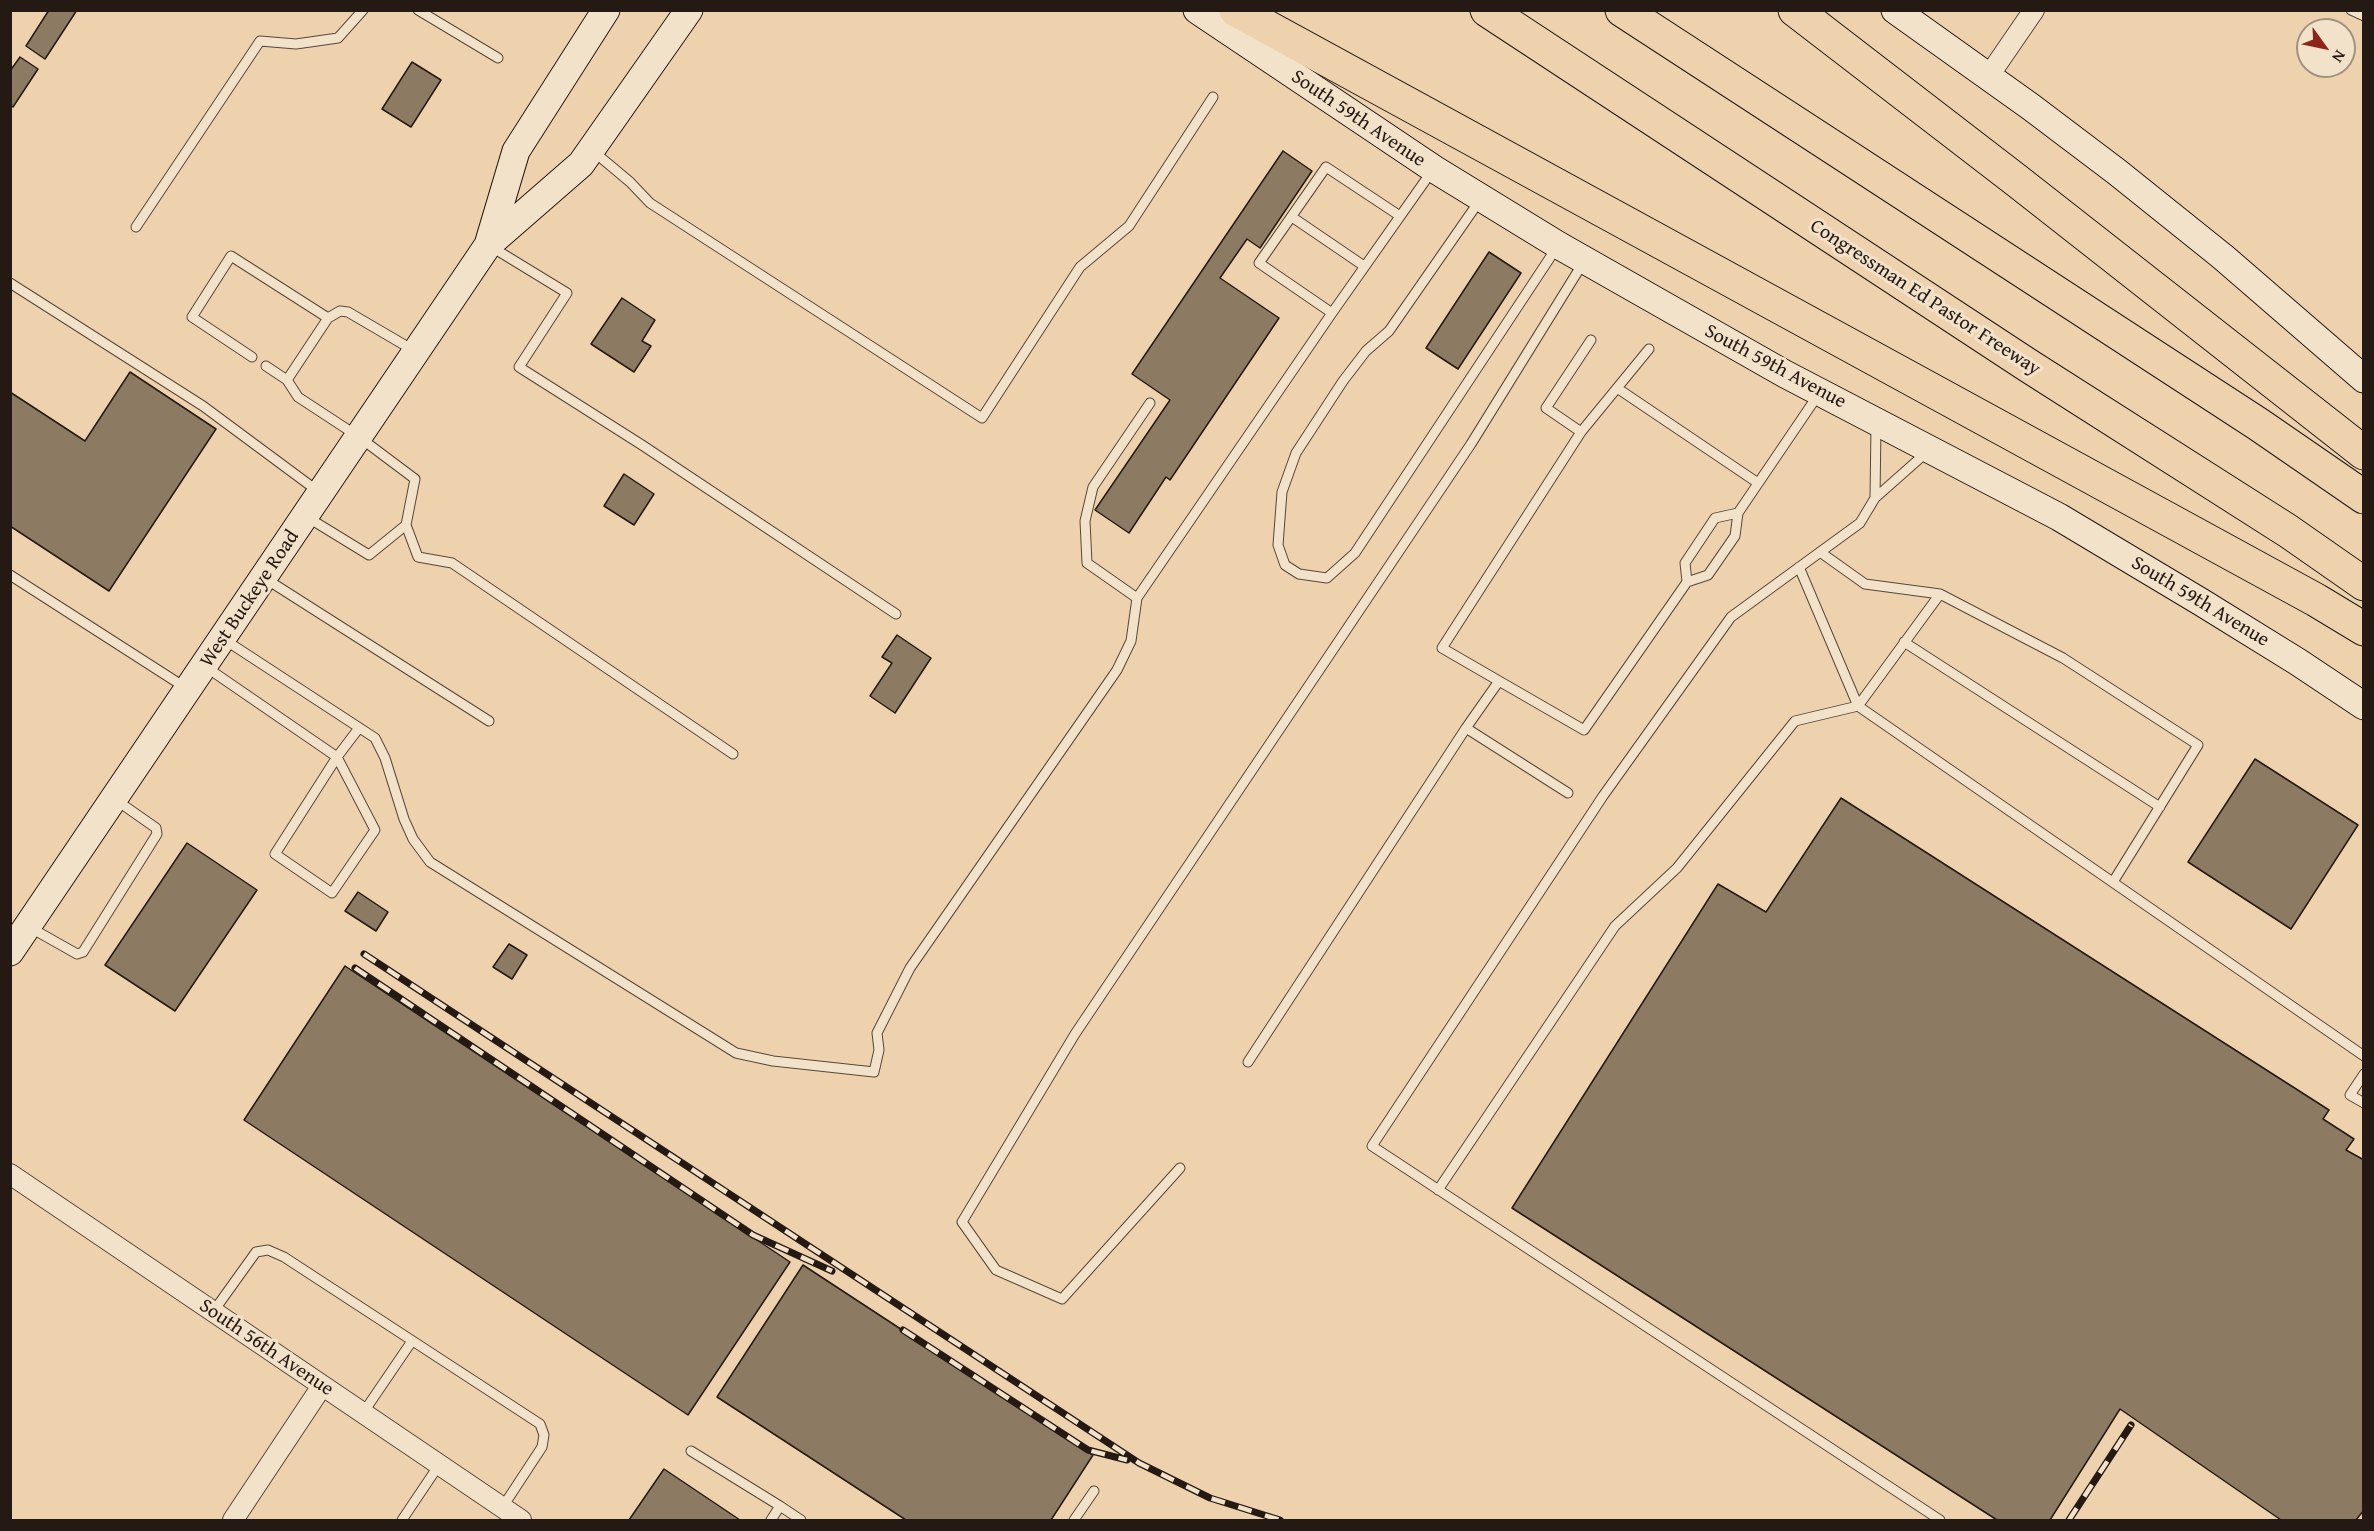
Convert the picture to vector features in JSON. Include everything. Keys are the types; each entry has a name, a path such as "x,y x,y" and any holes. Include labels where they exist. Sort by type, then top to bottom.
{"highway":[{"path":"1236,10 2306,594 2364,629"},
{"name":"Congressman Ed Pastor Freeway","path":"1487,10 2039,373 2288,531 2364,584"},
{"path":"1622,10 2258,424 2364,497"},
{"path":"1795,10 2364,453"}],"main road":[{"name":"West Buckeye Road","path":"488,245 516,151 606,10"},
{"name":"West Buckeye Road","path":"10,952 488,245 581,164 688,10"},
{"name":"South 59th Avenue","path":"1197,10 1480,199 1584,261 1820,392 2060,517 2211,608 2364,706"},
{"path":"1895,10 2116,172 2223,257 2364,379"}],"street":[{"path":"1988,77 2034,10"},
{"name":"South 56th Avenue","path":"10,1174 521,1521"},
{"path":"233,1521 322,1386"}],"lane":[{"path":"136,227 260,41 296,44 338,38 363,10"},
{"path":"418,10 498,58"},
{"path":"2351,10 2364,16"},
{"path":"591,149 630,182 650,203 982,418 1080,267 1129,226 1213,97"},
{"path":"1332,313 1259,263 1326,167 1400,216"},
{"path":"223,638 375,738 386,758 404,819 413,839 430,862 736,1053 773,1061 874,1072 879,1050 877,1033 910,968 1117,670 1131,641 1137,598 1364,266 1434,169"},
{"path":"1480,199 1389,331 1366,351 1343,381 1296,453 1282,492 1278,545 1285,565 1299,574 1327,578 1355,553 1558,245"},
{"path":"1292,217 1364,266"},
{"path":"488,245 567,293 519,367 642,445 896,614"},
{"path":"252,357 192,317 231,256 328,318"},
{"path":"1180,1168 1062,1299 996,1270 962,1222 1075,1034 1471,444 1584,261"},
{"path":"10,282 203,406 321,494"},
{"path":"287,380 328,318 340,311 348,312 416,352"},
{"path":"1581,432 1546,408 1591,340"},
{"path":"1649,349 1581,432 1442,648 1584,730 1687,582 1708,575 1735,536 1738,513 1820,392"},
{"path":"266,366 287,380 298,396 359,437 415,479 406,525 418,557 452,563 733,754"},
{"path":"1617,388 1758,483"},
{"path":"1137,598 1088,563 1085,521 1093,487 1150,403"},
{"path":"1875,498 1876,421"},
{"path":"1931,448 1875,498 1860,523 1731,616 1603,796 1372,1146 1940,1521"},
{"path":"1687,582 1685,563 1715,518 1738,513"},
{"path":"306,516 369,555 406,525"},
{"path":"1820,552 1865,584 1940,594 2063,658 2198,745 2113,882"},
{"path":"1799,567 1858,706 2364,1056"},
{"path":"10,574 188,689"},
{"path":"264,577 489,721"},
{"path":"1438,1190 1615,926 1677,868 1795,721 1858,706 1940,594"},
{"path":"1904,642 2160,807"},
{"path":"204,666 337,757 375,830 332,892 275,854 337,757 359,728"},
{"path":"1248,1062 1499,681"},
{"path":"1466,728 1568,793"},
{"path":"28,926 77,954 83,952 157,834 156,828 114,799"},
{"path":"2364,1074 2350,1095 2364,1103"},
{"path":"213,1312 256,1252 268,1250 284,1257 540,1424 544,1435 542,1447 502,1508"},
{"path":"362,1413 412,1341"},
{"path":"691,1450 801,1521"},
{"path":"402,1521 440,1465"},
{"path":"1074,1521 1094,1491"},
{"path":"771,1521 780,1506"}],"building":[{"path":"49,10 77,10 45,59 26,46"},
{"path":"20,57 38,69 13,107 10,105 10,71"},
{"path":"412,62 441,80 411,127 382,109"},
{"path":"1283,151 1312,171 1260,248 1247,239 1220,278 1279,318 1170,480 1166,477 1129,533 1095,510 1170,400 1132,374"},
{"path":"1489,252 1521,273 1458,369 1426,348"},
{"path":"622,298 655,320 642,341 651,346 634,372 591,344"},
{"path":"130,372 216,429 109,591 10,526 10,392 85,441"},
{"path":"624,474 654,494 634,525 604,506"},
{"path":"897,635 931,658 895,713 870,696 892,663 882,657"},
{"path":"2255,759 2358,825 2291,929 2188,862"},
{"path":"1841,798 2329,1110 2323,1119 2354,1139 2346,1150 2364,1160 2364,1510 2356,1520 2281,1520 2120,1409 2050,1520 1997,1520 1512,1208 1718,884 1766,912"},
{"path":"187,843 257,890 175,1011 105,965"},
{"path":"358,892 388,912 376,931 345,911"},
{"path":"509,944 527,955 512,979 493,967"},
{"path":"345,966 790,1262 688,1415 244,1120"},
{"path":"803,1265 1093,1455 1051,1520 906,1520 717,1397"},
{"path":"664,1469 740,1520 629,1520"}],"railway":[{"path":"364,954 1139,1463 1210,1498 1280,1520"},
{"path":"355,968 753,1235 832,1271"},
{"path":"903,1330 1088,1450 1127,1460"},
{"path":"2069,1520 2131,1425"}]}
